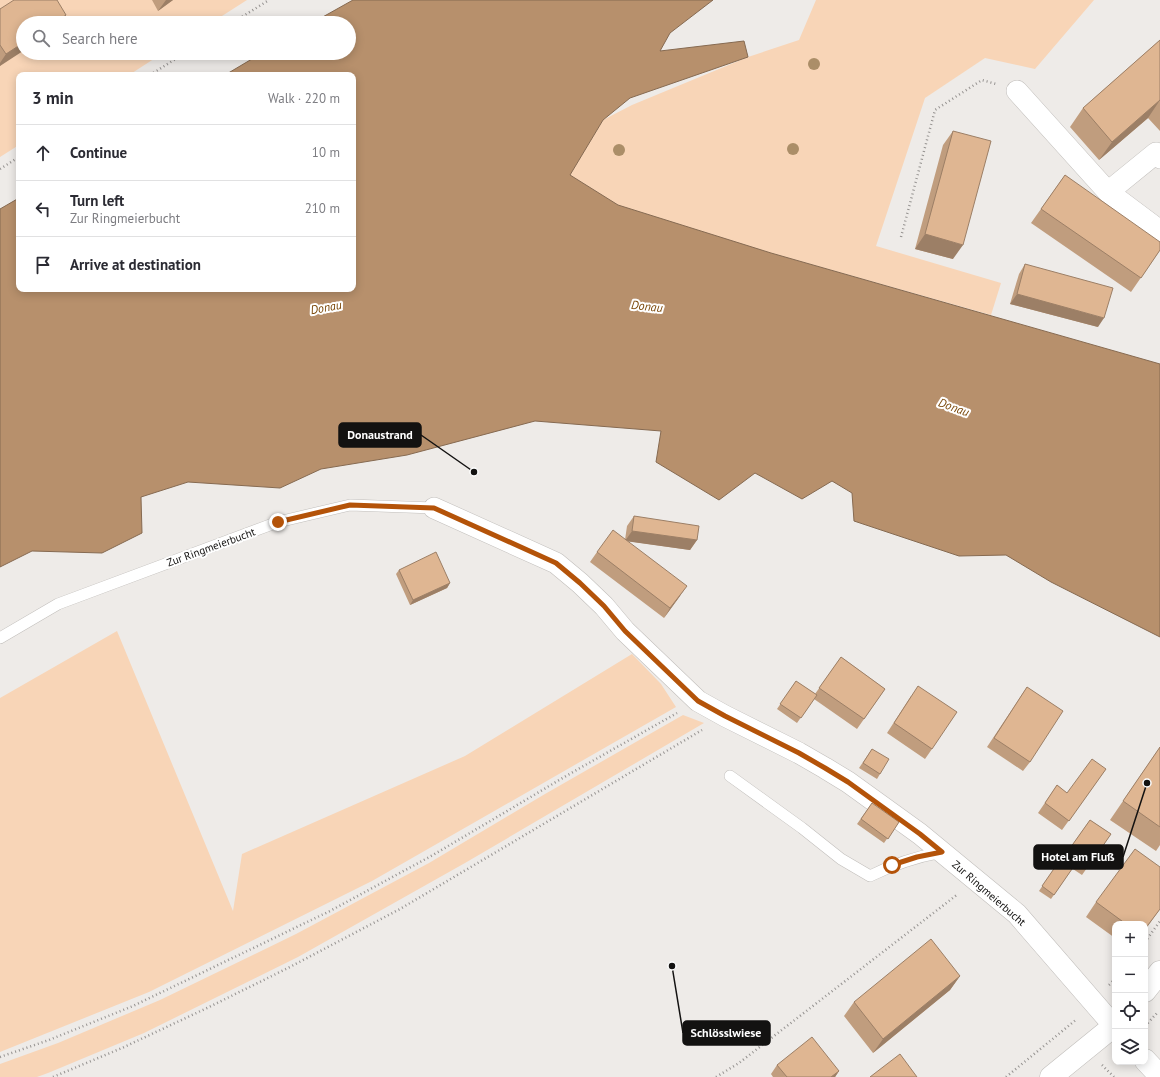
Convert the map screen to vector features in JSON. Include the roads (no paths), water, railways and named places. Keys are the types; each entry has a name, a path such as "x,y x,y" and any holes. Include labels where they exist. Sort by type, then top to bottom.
{"main road":[{"path":"1148,987 1160,972"},
{"path":"1051,1077 1112,1028"},
{"path":"1148,1063 1160,1076"}],"street":[{"path":"1018,91 1108,192 1160,231"},
{"path":"1108,192 1156,153 1160,158"},
{"name":"Zur Ringmeierbucht","path":"434,508 556,563 604,606 625,631 698,701 825,768 854,786 920,834 1017,914 1112,1023"}],"lane":[{"name":"Zur Ringmeierbucht","path":"0,638 58,604 278,522 350,505 434,508"},
{"path":"730,776 802,828 841,859 870,876 892,865 917,857 942,852"}],"water":[{"name":"Donau","path":"353,0 713,0 670,33 660,51 744,41 748,57 630,98 603,120 570,175 618,205 771,253 1160,364 1160,637 1051,582 1006,555 959,556 854,521 852,493 832,481 802,499 755,473 719,500 656,462 661,431 535,421 407,455 321,469 280,488 188,482 141,497 142,533 102,553 32,551 0,567 0,209 16,200 16,292 356,292 356,72 230,72 250,60 356,60 356,16 324,16"}],"place":[{"name":"Donaustrand","path":"474,472"},
{"name":"Hotel am Fluß","path":"1147,783"},
{"name":"Schlösslwiese","path":"672,966"}]}
